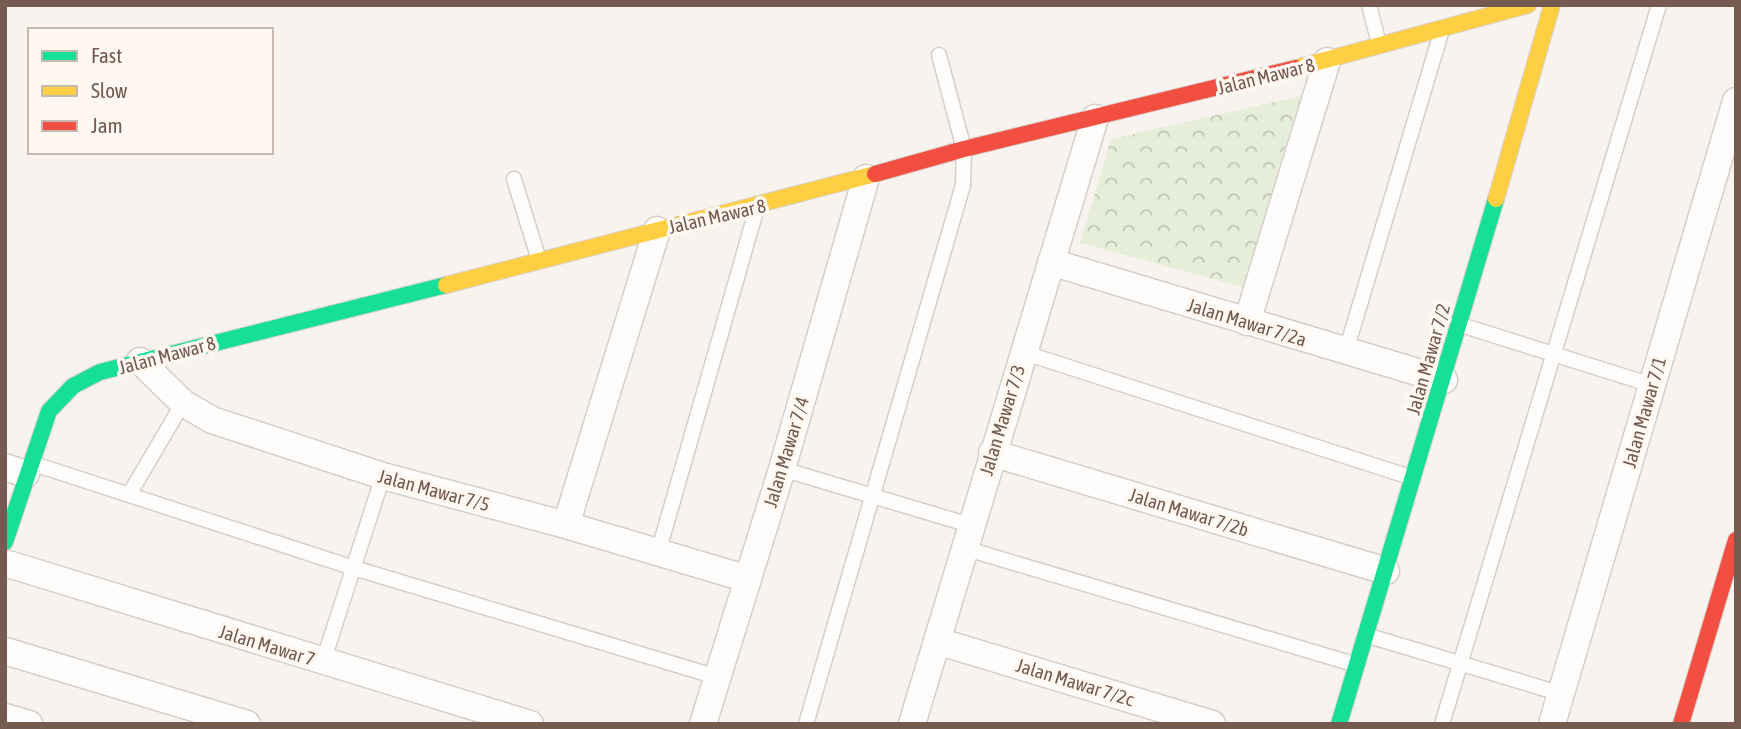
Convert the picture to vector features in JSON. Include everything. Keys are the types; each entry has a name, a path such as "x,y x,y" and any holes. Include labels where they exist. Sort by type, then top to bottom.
{"street":[{"name":"Jalan Mawar 8","path":"5,541 20,468 49,411 73,386 100,372 757,207 964,149 1327,61 1528,5"},
{"name":"Jalan Mawar 7/2","path":"1339,724 1444,380 1552,5"},
{"path":"1247,322 1327,61"},
{"name":"Jalan Mawar 7/1","path":"1552,724 1736,101"},
{"name":"Jalan Mawar 7/3","path":"912,724 1095,118"},
{"name":"Jalan Mawar 7/4","path":"703,724 782,469 866,178"},
{"path":"566,525 657,230"},
{"name":"Jalan Mawar 7/2a","path":"1051,262 1444,380"},
{"name":"Jalan Mawar 7/5","path":"140,361 183,403 212,420 383,476 566,525 748,579"},
{"name":"Jalan Mawar 7/2b","path":"992,453 1386,571"},
{"path":"1681,724 1736,540"},
{"name":"Jalan Mawar 7","path":"5,563 323,663 530,724"},
{"name":"Jalan Mawar 7/2c","path":"937,641 1212,724"},
{"path":"5,651 247,724"},
{"path":"5,717 29,724"}],"lane":[{"path":"1369,5 1379,46"},
{"path":"1442,724 1659,5"},
{"path":"1346,351 1442,28"},
{"path":"806,724 874,499 963,185 964,149 939,55"},
{"path":"514,179 539,260"},
{"path":"658,553 757,207"},
{"path":"1460,325 1652,385"},
{"path":"1023,352 1414,479"},
{"path":"130,493 183,403"},
{"path":"20,468 130,493 354,568 717,677"},
{"path":"782,469 874,499 967,537 1358,665"},
{"path":"323,663 383,476"},
{"path":"1368,636 1562,694"}],"green space":[{"path":"1301,96 1243,287 1080,243 1111,139"}],"traffic: fast":[{"path":"1339,724 1496,199"},
{"path":"5,542 49,411 73,386 100,372 446,285"}],"traffic: slow":[{"path":"1296,68 1528,5"},
{"path":"1496,199 1552,5"},
{"path":"446,285 875,174"}],"traffic: jam":[{"path":"875,174 964,149 1296,68"},
{"path":"1681,724 1736,540"}]}
